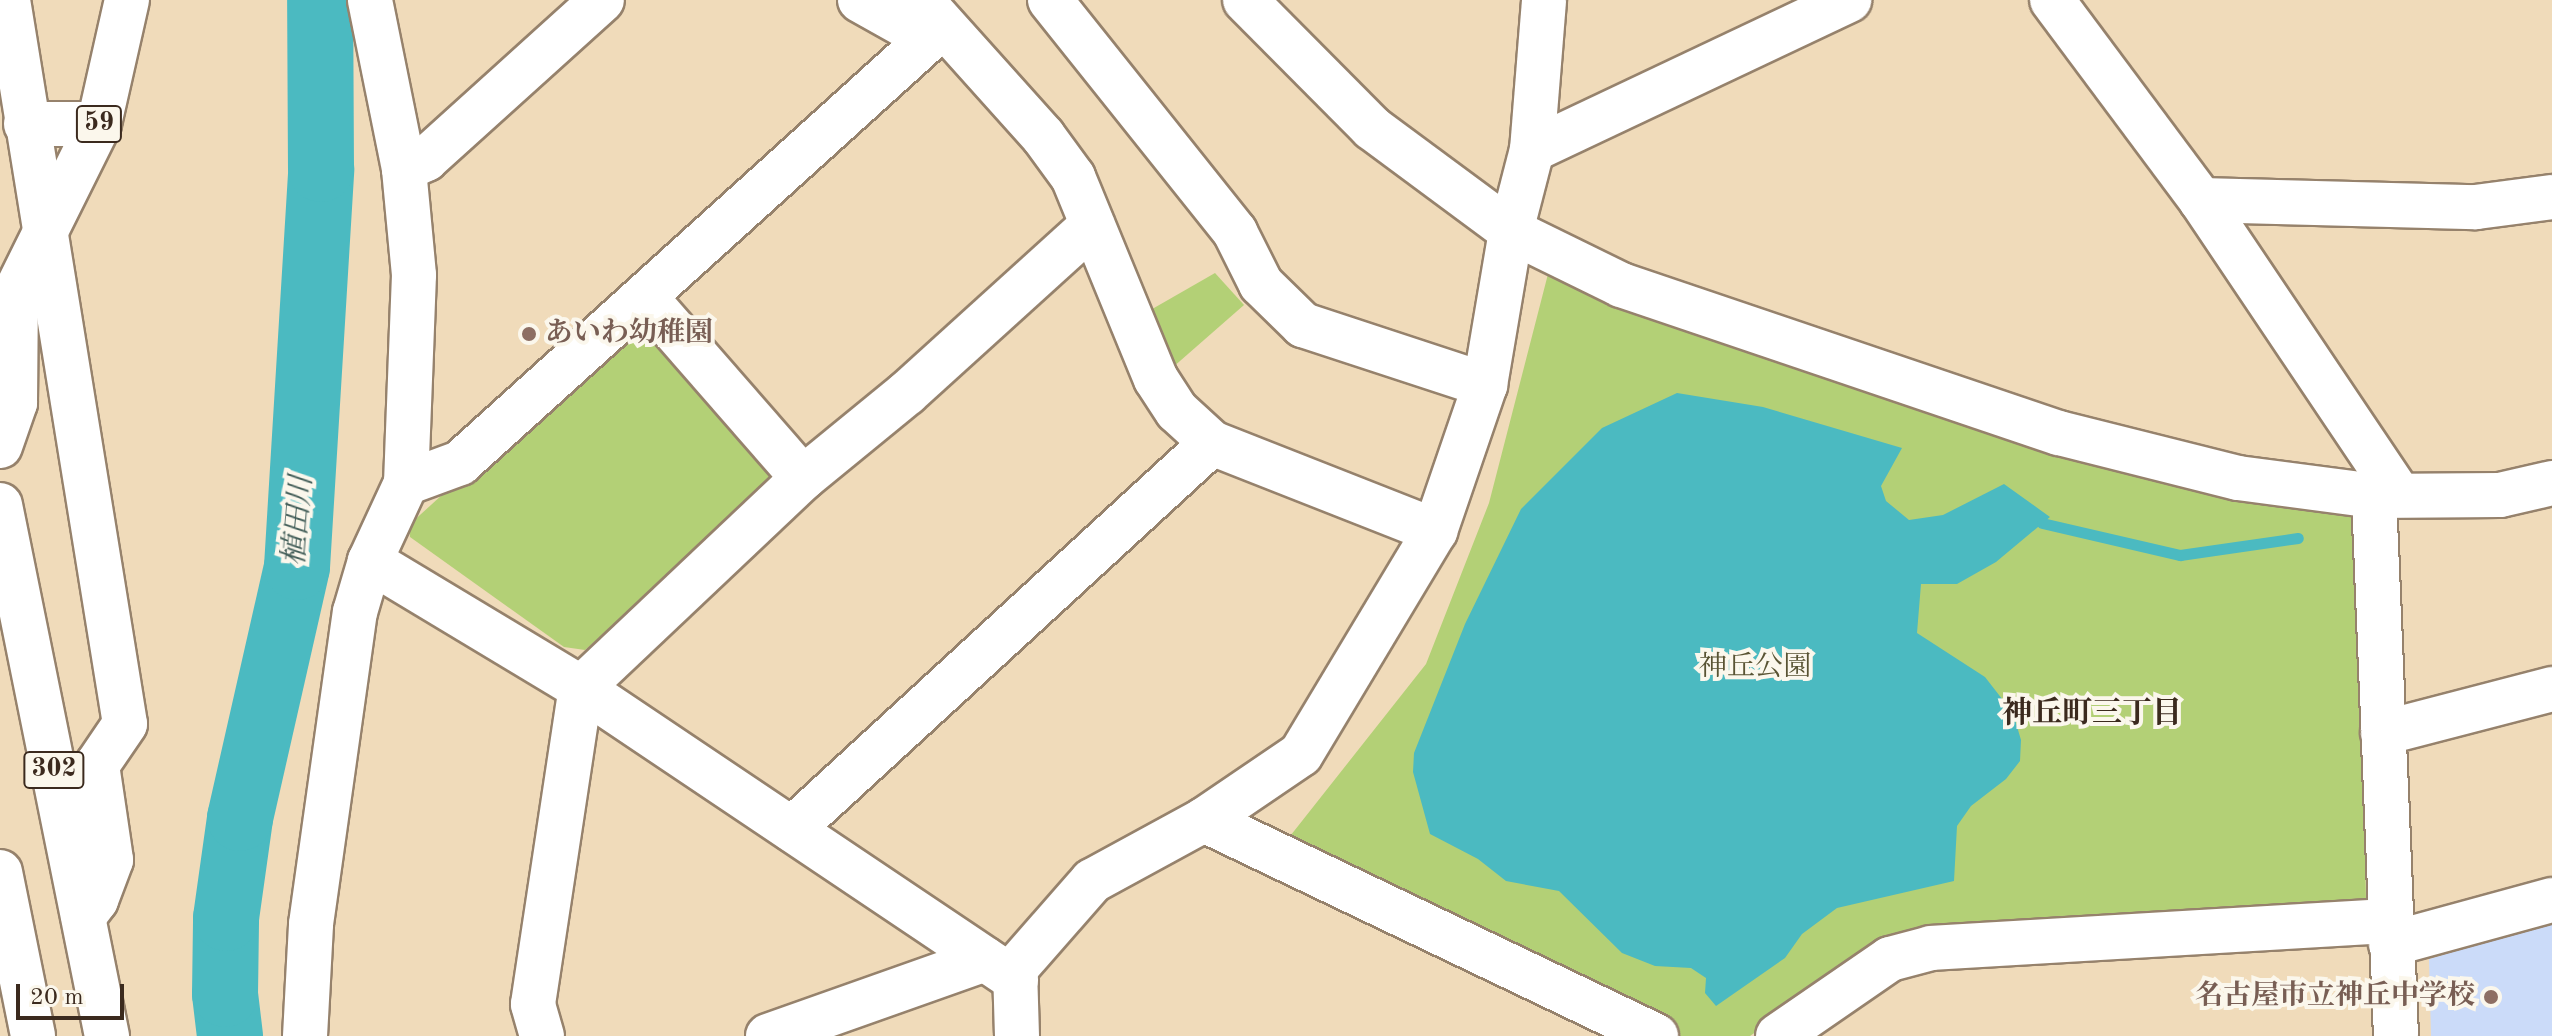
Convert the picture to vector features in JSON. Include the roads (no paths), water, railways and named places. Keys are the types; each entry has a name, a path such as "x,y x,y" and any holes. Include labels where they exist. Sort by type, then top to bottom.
{"main road":[{"path":"8,0 43,238 125,724 97,765 111,860 96,900 83,917"},
{"name":"59","path":"0,446 15,403 16,291 99,124 127,0"},
{"path":"305,1036 311,924 355,612 370,561 406,483 414,275 404,169 370,0"},
{"path":"404,169 426,159 602,0"},
{"path":"860,0 917,32 934,15"},
{"path":"1050,0 1235,232 1261,284 1303,325 1485,385"},
{"path":"1245,0 1372,128 1511,231 1621,285 2059,433 2238,478 2387,496 2500,495 2552,483"},
{"path":"768,1036 1000,969 1015,969 1092,881 1204,820 1301,754 1435,531 1485,385 1511,231 1532,150 1544,0"},
{"path":"1532,150 1849,0"},
{"path":"2052,0 2201,200 2387,496 2383,733 2396,1036"},
{"path":"406,483 460,463 645,297 934,15"},
{"path":"934,15 1043,136 1073,177 1156,379 1177,411 1212,443 1435,531"},
{"path":"26,124 99,124"},
{"path":"2201,200 2476,207 2552,197"},
{"path":"542,1036 533,1004 581,688 803,478 907,393 1092,225"},
{"path":"645,297 803,478"},
{"path":"792,829 1212,443"},
{"name":"302","path":"0,505 107,1036"},
{"path":"370,561 581,688 1000,969 1017,1036"},
{"path":"0,606 85,1036"},
{"path":"2383,733 2552,689"},
{"path":"1204,820 1656,1036"},
{"path":"0,872 33,1036"},
{"path":"1778,1036 1890,959 1931,948 2390,933 2552,900"},
{"path":"0,1000 7,1036"}],"water":[{"path":"1677,393 1763,407 1902,448 1881,486 1886,501 1909,520 1943,515 2004,484 2050,517 1996,562 1957,584 1921,584 1917,633 1985,677 2013,713 2021,740 2020,761 2006,779 1971,806 1957,826 1954,881 1837,908 1802,934 1785,958 1716,1006 1705,993 1706,978 1691,968 1655,966 1622,953 1559,891 1506,881 1478,859 1430,834 1413,772 1414,753 1465,624 1521,509 1602,428"}],"waterway":[{"name":"植田川","path":"230,1036 225,994 226,918 240,818 297,567 321,169 320,0"},
{"path":"2042,523 2180,555 2298,538"}],"place":[{"name":"あいわ幼稚園","path":"529,334"},
{"name":"名古屋市立神丘中学校","path":"2491,997"}],"district":[{"name":"神丘町三丁目","path":"2092,714"}],"park label":[{"name":"神丘公園","path":"1755,668"}]}
